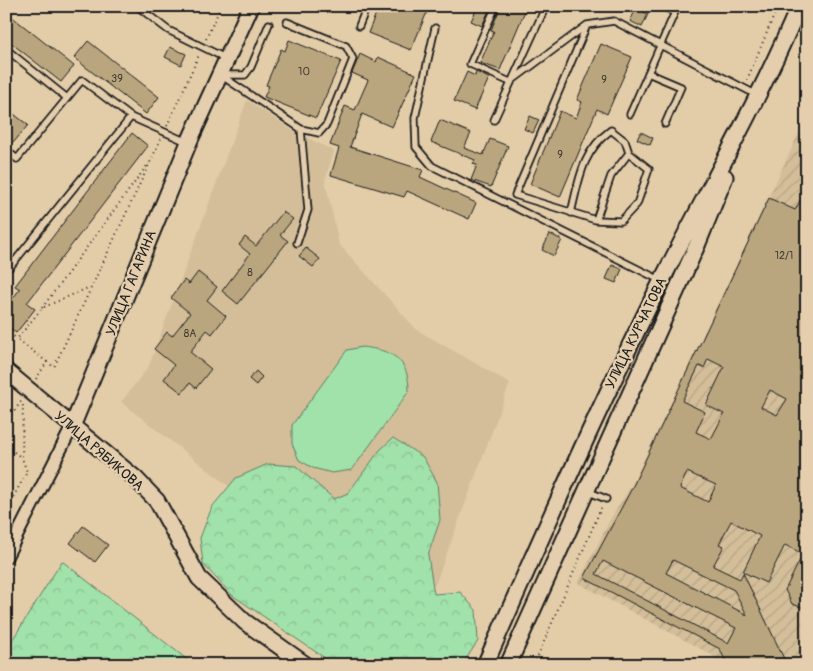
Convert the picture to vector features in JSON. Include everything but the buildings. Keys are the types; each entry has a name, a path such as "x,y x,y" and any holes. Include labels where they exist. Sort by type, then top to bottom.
{"main road":[{"name":"УЛИЦА ГАГАРИНА","path":"72,427 189,142 251,6"},
{"name":"УЛИЦА КУРЧАТОВА","path":"485,665 592,425 662,280 759,96 799,6"},
{"path":"508,665 610,434 694,252 759,96"},
{"name":"УЛИЦА РЯБИКОВА","path":"6,371 135,478 157,501 199,578 245,622 306,665"},
{"path":"592,425 610,434"}],"street":[{"name":"УЛИЦА ГАГАРИНА","path":"6,557 72,427"}],"lane":[{"path":"137,6 168,30 227,59"},
{"path":"359,26 367,6"},
{"path":"496,6 470,64 510,82"},
{"path":"494,120 546,6"},
{"path":"630,114 675,12 661,6"},
{"path":"220,75 301,129 319,134 327,124 353,59 346,46 287,22"},
{"path":"510,82 588,25 614,22 759,96"},
{"path":"220,75 244,75 251,67 269,24"},
{"path":"571,212 584,162 597,140 611,130 625,141 629,153 649,169 637,204 621,221 596,220 515,195 588,25"},
{"path":"435,28 415,118 416,147 432,166 662,280"},
{"path":"6,50 67,98"},
{"path":"648,73 681,87 665,124"},
{"path":"6,150 17,159 82,80 131,118 189,142"},
{"path":"6,264 10,267 131,118"},
{"path":"297,243 308,210 301,129"},
{"path":"596,220 611,176 629,153"},
{"path":"585,491 606,500"}],"path":[{"path":"6,330 54,367 203,48 220,6"},
{"path":"744,88 778,6"},
{"path":"17,339 151,160"},
{"path":"42,308 92,286"},
{"path":"28,390 47,362"},
{"path":"6,423 23,398 22,458 27,472 6,510"},
{"path":"6,446 22,458"},
{"path":"534,665 606,500"}],"shaded area":[{"path":"247,100 292,130 334,151 325,180 339,244 417,330 510,383 435,585 258,509 121,402 149,366"},
{"path":"807,116 807,665 718,665 712,655 578,583 611,518 634,481"}],"green space":[{"path":"362,347 382,350 402,363 406,371 409,391 352,470 332,473 313,468 299,460 292,444 292,425 347,350"},
{"path":"393,438 423,457 437,482 440,520 428,555 434,594 460,592 476,610 478,641 462,665 335,665 232,595 203,564 200,538 212,507 236,478 268,464 296,466 334,499 348,493 380,450"},
{"path":"62,561 194,665 6,665 6,650"}]}
